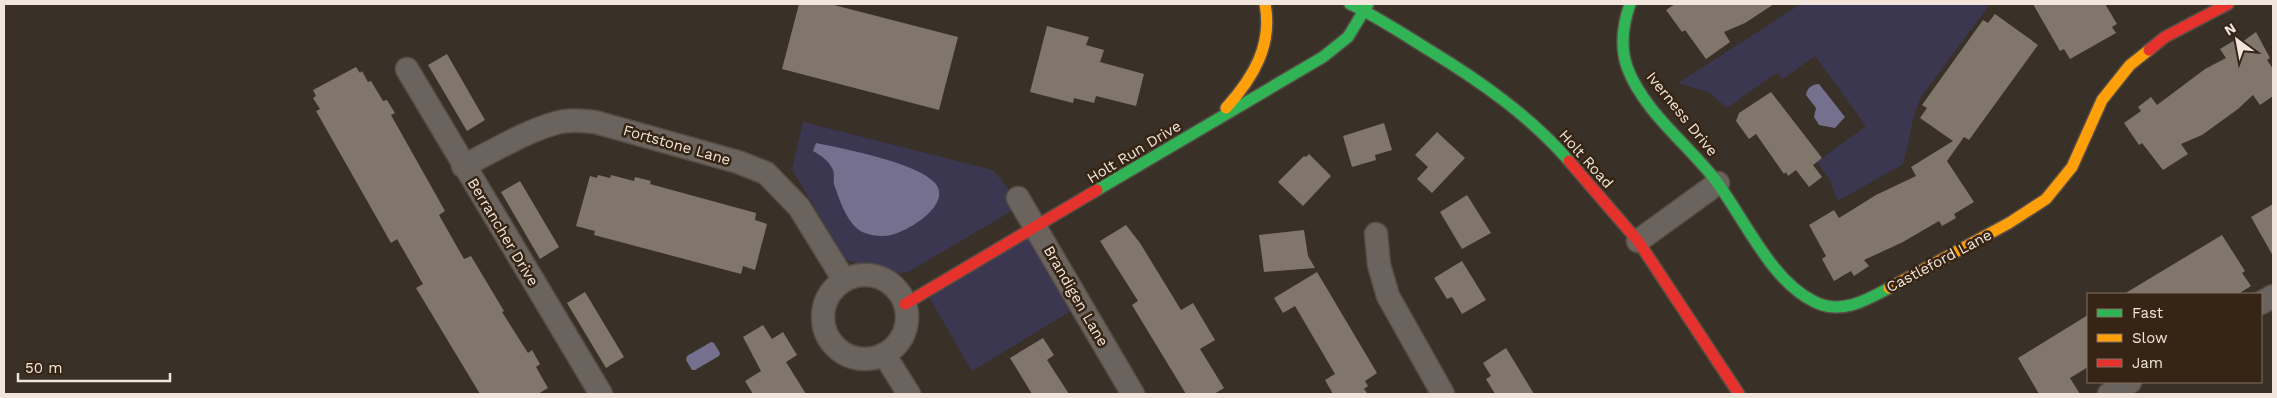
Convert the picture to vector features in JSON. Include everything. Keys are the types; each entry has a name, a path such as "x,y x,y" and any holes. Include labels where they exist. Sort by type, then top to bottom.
{"street":[{"path":"1211,123 1233,101 1252,74 1263,53 1268,33 1268,12 1265,4"},
{"name":"Holt Road","path":"1350,4 1366,7 1473,78 1515,109 1555,145 1638,240 1739,394"},
{"name":"Iverness Drive","path":"1630,4 1624,21 1622,41 1627,68 1640,92 1718,183"},
{"name":"Castleford Lane","path":"1718,183 1766,257 1792,286 1811,301 1830,306 1857,305 2009,223 2046,199 2072,167 2102,100 2130,65 2165,37 2221,5"},
{"name":"Holt Run Drive","path":"905,304 1323,57 1348,37 1366,7"},
{"name":"Berrancher Drive","path":"407,68 463,166 601,394"},
{"name":"Fortstone Lane","path":"463,166 541,129 556,123 574,120 595,122 738,162 766,173 799,207 844,280"},
{"path":"1638,240 1718,183"},
{"name":"Brandigen Lane","path":"1018,198 1133,394"},
{"path":"1376,234 1378,265 1388,296 1443,394"},
{"path":"862,275 880,278 896,288 905,304 907,319 904,333 896,346 884,354 869,359 852,358 838,350 828,337 823,322 824,306 832,291 844,280 862,275"},
{"path":"2262,302 2273,296"},
{"path":"884,354 909,394"},
{"path":"2109,394 2128,383"}],"shaded area":[{"path":"1801,4 1990,4 1921,97 1915,113 1903,164 1838,201 1830,180 1817,162 1866,126 1815,56 1783,79 1778,73 1773,75 1727,108 1710,93 1678,83"},
{"path":"1819,84 1845,117 1835,128 1819,125 1814,117 1816,108 1806,95 1810,87"},
{"path":"803,122 993,170 1022,205 908,272 900,273 852,262 845,259 792,169"},
{"path":"816,143 879,157 926,175 935,183 939,191 934,208 918,222 891,235 871,235 859,230 849,220 839,199 834,185 832,168 826,160 813,151"},
{"path":"1035,227 1081,305 972,371 926,292"},
{"path":"711,342 714,343 720,353 719,356 692,370 686,360 687,356"}],"building":[{"path":"799,4 830,4 958,37 939,110 782,69"},
{"path":"1675,4 1774,4 1745,23 1724,32 1730,42 1706,59 1685,30 1682,32 1666,10"},
{"path":"2033,4 2105,4 2117,24 2112,27 2116,33 2070,59 2064,49 2060,51"},
{"path":"1995,14 2038,45 1969,140 1964,137 1947,161 1974,202 1954,214 1956,218 1942,226 1939,221 1903,242 1864,260 1869,266 1854,276 1851,271 1834,281 1822,259 1826,256 1809,225 1834,210 1839,218 1876,195 1916,176 1911,167 1953,141 1920,118 1927,108 1922,105 1983,20 1988,23"},
{"path":"1047,26 1089,37 1086,45 1104,50 1100,62 1144,74 1136,106 1096,96 1094,103 1074,98 1073,103 1030,92"},
{"path":"2256,32 2270,58 2267,60 2273,69 2273,96 2260,105 2253,95 2238,109 2202,135 2181,144 2188,154 2163,170 2142,143 2139,145 2124,123 2141,111 2138,107 2151,97 2157,105 2205,69 2226,58 2220,49 2235,40 2238,45"},
{"path":"447,54 485,120 467,131 428,65"},
{"path":"356,67 360,73 362,71 368,82 371,81 383,101 387,100 395,113 391,115 445,211 439,215 464,259 471,256 504,311 502,312 528,353 532,350 540,364 536,367 548,388 538,394 480,394 416,288 423,284 397,239 391,243 316,111 320,109 313,98 316,96 313,90"},
{"path":"1771,92 1822,158 1813,165 1822,177 1809,187 1796,170 1788,176 1786,172 1784,174 1756,134 1749,139 1736,121 1739,113"},
{"path":"1384,123 1392,150 1375,155 1376,160 1352,167 1343,136"},
{"path":"1437,132 1465,158 1432,193 1417,179 1428,167 1415,155"},
{"path":"1309,154 1331,176 1303,206 1278,182 1304,156 1306,157"},
{"path":"598,175 610,178 611,175 634,181 635,177 651,181 650,184 756,213 755,220 767,224 755,270 743,266 741,274 594,235 595,231 576,226 590,176 597,178"},
{"path":"520,181 559,247 540,259 501,192"},
{"path":"1467,195 1491,233 1462,249 1440,212"},
{"path":"2273,204 2273,256 2251,217"},
{"path":"1126,225 1140,243 1181,310 1193,303 1215,340 1200,349 1224,388 1214,394 1186,394 1132,305 1138,301 1100,241"},
{"path":"1304,230 1308,256 1315,268 1264,272 1259,235"},
{"path":"2222,235 2245,271 2242,273 2251,286 2240,293 2126,293"},
{"path":"1462,261 1486,300 1462,314 1452,297 1447,299 1434,278"},
{"path":"1317,272 1377,373 1365,381 1368,386 1364,389 1368,394 1333,394 1325,380 1335,374 1295,306 1283,313 1274,298"},
{"path":"585,292 624,357 606,368 567,303"},
{"path":"2087,316 2087,368 2070,378 2080,394 2039,394 2018,358"},
{"path":"763,325 772,339 783,332 797,355 786,362 806,394 753,394 745,381 761,371 743,337"},
{"path":"1043,338 1054,355 1047,360 1069,394 1032,394 1010,358"},
{"path":"1506,348 1534,394 1495,394 1486,379 1491,376 1483,363"}],"traffic: fast":[{"path":"1350,4 1370,14 1448,62 1504,100 1538,129 1569,161"},
{"path":"1097,190 1323,57 1348,37 1368,4"},
{"path":"1630,4 1624,27 1623,43 1627,67 1634,83 1665,125 1713,177 1758,246 1784,279 1799,292 1815,302 1834,307 1863,301 1889,288"}],"traffic: slow":[{"path":"1226,108 1245,85 1259,60 1266,33 1265,4"},
{"path":"1889,288 2009,223 2046,199 2072,167 2102,100 2130,65 2149,50"}],"traffic: jam":[{"path":"2149,50 2165,37 2228,4"},
{"path":"1569,161 1638,241 1739,394"},
{"path":"905,304 1097,190"}]}
